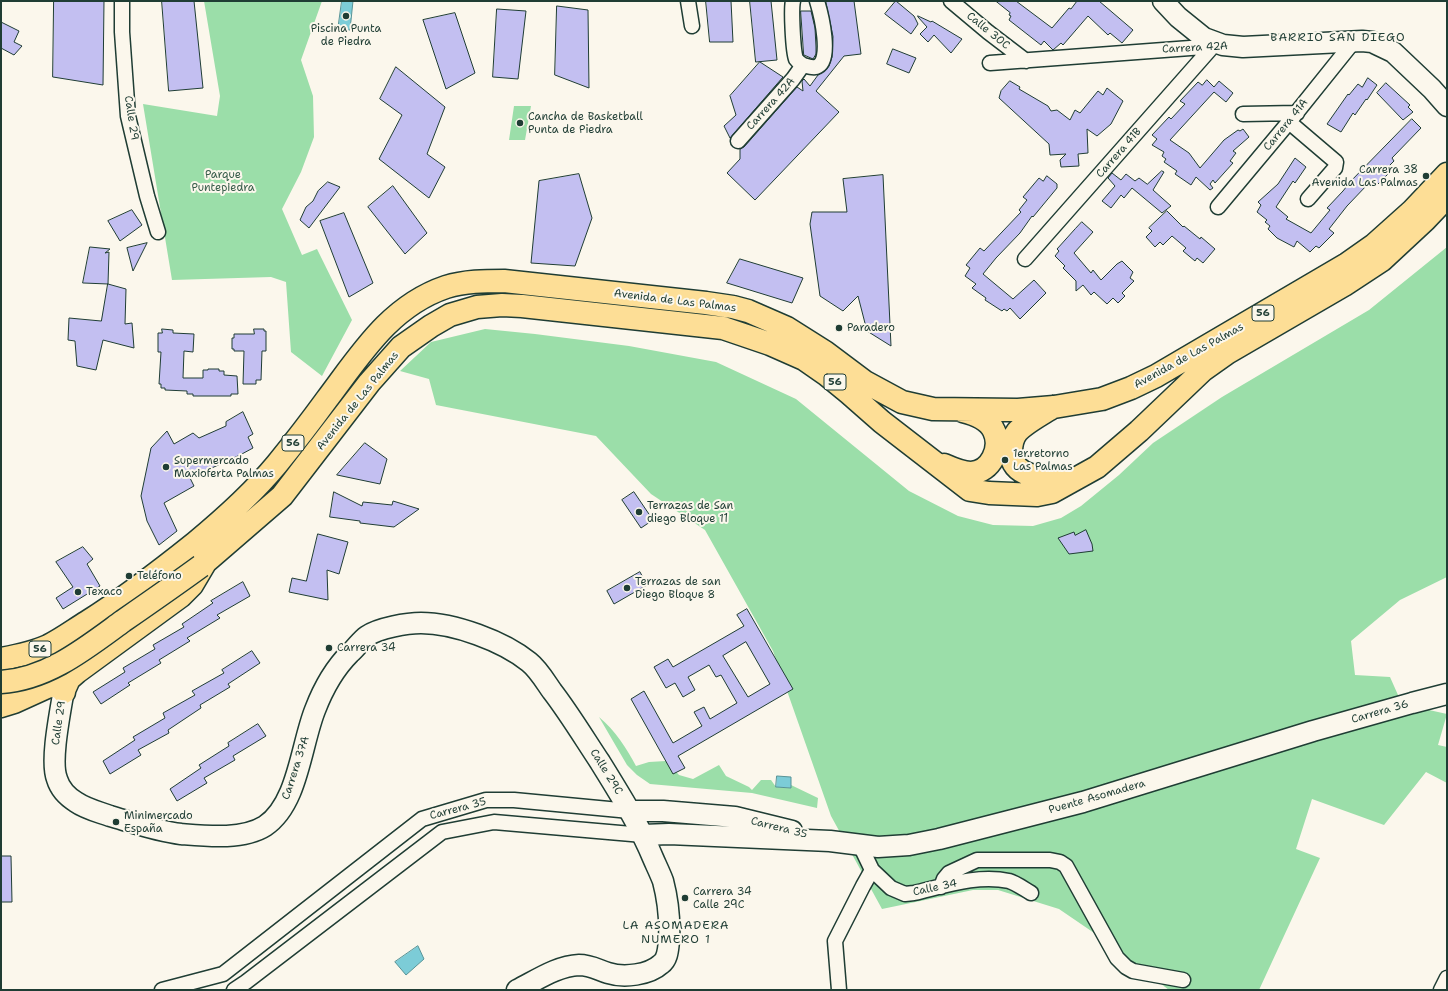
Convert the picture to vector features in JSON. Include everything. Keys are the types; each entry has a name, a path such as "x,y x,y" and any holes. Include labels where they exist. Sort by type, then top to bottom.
{"main road":[{"name":"Avenida de Las Palmas","path":"1,660 23,655 48,646 103,612 156,575 218,524 277,464 370,342 391,319 418,300 447,287 481,281 504,281 733,307 761,316 787,328 825,352 865,382 902,402 932,409 1018,410 1054,407 1102,399 1131,388 1163,372 1347,264 1374,245 1401,221 1447,174"},
{"name":"Avenida de Las Palmas","path":"1,682 28,677 53,668 65,661 86,648 203,564 282,496 369,383 401,348 431,326 450,316 477,307 502,305 723,328 770,344 804,359 838,384 882,422 970,490 989,493 1037,495 1052,492 1097,467 1139,431 1203,370 1227,353 1344,285 1382,260 1425,220 1447,197"},
{"path":"1054,407 1018,430 1014,436 1012,460 1020,471 1039,478 1077,479"},
{"path":"934,461 961,472 970,473 978,472 986,468 991,463 996,446 994,431 986,421 975,414 957,409"},
{"path":"8,704 47,686 53,685 64,690 69,679 77,672 181,596 192,586 203,564"},
{"path":"1,660 10,671 15,686 8,704"}],"street":[{"name":"Calle 29","path":"122,1 122,32 128,116 147,196 158,232"},
{"path":"688,1 692,26"},
{"path":"793,1 792,10 795,54 798,62 803,65 815,67 824,60 823,24 817,1"},
{"name":"Calle 30C","path":"951,1 988,32 1026,60"},
{"path":"1163,1 1178,17 1204,38 1218,46"},
{"name":"Carrera 42A","path":"990,63 1218,46 1243,47 1354,41 1372,42 1393,52 1432,89 1447,106"},
{"name":"Carrera 41A","path":"1218,207 1293,118 1354,41"},
{"name":"Carrera 41B","path":"1025,259 1218,46"},
{"name":"Carrera 42A","path":"738,141 793,79 803,65"},
{"path":"1244,114 1293,118 1336,162 1335,168 1308,199"},
{"name":"Carrera 37A","path":"82,807 146,827 169,832 195,835 235,835 250,833 266,826 279,814 289,797 315,710 328,680 336,669 367,636 391,627 420,623"},
{"name":"Calle 29C","path":"420,623 454,627 501,644 531,663 564,707 630,811 643,835 663,880 668,909 669,936 666,959 661,964 641,973 621,975 608,973 594,966 580,965 560,968 517,990"},
{"name":"Calle 29","path":"75,629 64,690 54,760 56,777 62,788 69,798 82,807"},
{"name":"Carrera 36","path":"1313,731 1447,694"},
{"name":"Puente Asomadera","path":"869,846 909,844 939,838 1083,802 1313,731"},
{"name":"Carrera 35","path":"162,990 223,974 422,819 486,800 514,800 630,811 663,811 735,817 830,841"},
{"path":"566,805 569,829"},
{"name":"Carrera 35","path":"234,990 442,832 494,822 643,835 669,834 830,841 869,846"},
{"name":"Calle 34","path":"869,846 872,870 891,888 905,894 971,880 991,879 1010,881 1031,893"},
{"path":"941,887 944,879 949,873 977,860 1043,860 1060,862 1066,866 1117,958 1126,967 1132,970 1183,980"},
{"path":"839,990 835,941 862,886 872,870"},
{"path":"1441,990 1447,978"}],"green space":[{"name":"Parque Puntepiedra","path":"204,1 322,1 301,60 313,96 314,137 301,172 282,209 302,255 317,249 352,320 322,376 291,352 286,282 271,277 172,280 143,104 217,116 220,96"},
{"name":"Cancha de Basketball Punta de Piedra","path":"514,106 531,106 525,140 509,140"},
{"path":"1447,247 1447,577 1400,600 1351,641 1355,675 1390,677 1402,704 1447,714 1438,745 1447,747 1447,783 1426,772 1384,825 1312,799 1296,849 1320,858 1259,990 1169,990 1100,937 1059,909 998,890 973,890 882,909 831,816 773,651 705,530 651,494 596,436 436,405 429,379 400,371 431,342 485,329 629,346 716,362 796,399 909,491 958,516 993,525 1033,526 1061,518 1081,506 1119,475 1153,443 1222,397 1369,310"},
{"path":"599,717 620,740 636,766 649,762 666,761 679,775 693,779 719,765 726,776 749,787 752,790 761,780 771,780 776,787 791,788 791,785 818,798 817,808 752,793 650,784 637,775 627,765"}],"water":[{"name":"Piscina Punta de Piedra","path":"342,1 353,1 350,30 338,30"},
{"path":"777,776 791,777 791,788 776,787"},
{"path":"418,946 424,959 406,975 395,962"}],"building":[{"path":"54,1 104,1 103,85 53,77"},
{"path":"162,1 194,1 203,88 169,91"},
{"path":"706,1 731,1 733,42 710,42"},
{"path":"750,1 771,1 777,60 756,62"},
{"path":"826,1 854,1 861,54 844,56 816,91 839,112 755,200 727,173 740,159 740,149 744,147 797,87 803,91 802,81 804,79 810,86 818,75 829,66 832,57 833,37"},
{"path":"896,1 914,16 918,24 911,34 885,14"},
{"path":"996,1 1016,1 1052,28 1077,1 1099,1 1133,30 1122,43 1110,33 1108,35 1088,16 1063,45 1061,43 1053,50 1044,41 1041,45 1009,20 1011,16 1009,15 1010,13"},
{"path":"557,6 588,10 589,88 555,75"},
{"path":"497,9 526,11 518,79 493,77"},
{"path":"801,11 811,11 815,28 816,47 816,54 813,59 804,55"},
{"path":"455,13 475,73 446,89 423,20"},
{"path":"918,16 931,22 932,21 962,39 951,53 934,35 928,42 920,34 927,27"},
{"path":"1,22 19,31 14,42 22,46 14,55 1,48"},
{"path":"893,49 916,58 909,73 887,64"},
{"path":"760,62 783,77 730,138 724,126 736,115 730,96"},
{"path":"396,67 445,107 427,154 445,167 429,198 379,159 402,115 380,99"},
{"path":"1368,78 1377,85 1355,115 1353,113 1341,132 1327,124 1348,94 1349,95 1358,84 1362,87"},
{"path":"1207,80 1214,87 1219,81 1233,93 1226,102 1214,92 1170,140 1189,153 1200,168 1224,140 1238,130 1240,131 1243,129 1249,137 1233,151 1236,153 1230,161 1233,163 1215,183 1213,180 1210,184 1213,188 1210,190 1196,177 1191,185 1175,174 1177,171 1164,162 1166,159 1162,156 1164,152 1152,145 1157,139 1152,135 1169,117 1171,119 1185,104 1180,101 1198,82 1202,85"},
{"path":"1010,81 1020,87 1019,89 1048,106 1051,111 1057,110 1070,120 1075,110 1080,113 1098,91 1103,95 1107,88 1123,101 1111,124 1097,136 1087,129 1088,153 1078,154 1079,166 1061,167 1060,160 1066,154 1050,155 1049,144 999,98 1001,91"},
{"path":"1386,83 1410,105 1408,107 1413,112 1403,120 1377,93"},
{"path":"1412,119 1421,128 1392,158 1394,161 1387,168 1391,171 1376,186 1373,182 1369,186 1368,184 1347,206 1329,229 1334,233 1319,248 1316,246 1310,252 1297,241 1294,247 1277,238 1268,229 1270,226 1265,222 1267,220 1257,212 1261,205 1258,202 1278,184 1295,158 1306,167 1295,183 1293,181 1276,207 1288,217 1286,219 1311,233 1330,210 1327,208 1351,181"},
{"path":"1162,171 1164,172 1153,190 1171,206 1162,213 1132,188 1124,198 1121,195 1111,208 1102,201 1115,186 1108,178 1112,173 1121,180 1126,174 1135,181 1139,178 1147,184"},
{"path":"579,174 592,218 575,266 531,263 539,181"},
{"path":"883,175 891,346 867,331 858,296 843,311 820,296 810,224 812,212 847,212 843,179"},
{"path":"1047,176 1057,184 1057,188 1033,217 1032,216 1020,233 983,274 1013,299 1034,280 1046,293 1020,319 1010,308 1007,311 1004,309 1002,311 985,300 986,298 972,288 976,284 965,276 970,268 966,265 980,248 984,251 1021,212 1019,210 1027,200 1023,197 1039,178 1043,181"},
{"path":"328,182 340,187 309,228 300,220 306,207 313,201 318,191"},
{"path":"393,186 427,233 405,254 368,207"},
{"path":"132,210 142,225 120,241 108,221"},
{"path":"1167,211 1183,227 1184,226 1200,239 1201,237 1215,249 1203,263 1197,258 1195,261 1183,251 1186,248 1172,236 1163,245 1160,242 1155,247 1146,237 1152,231 1149,228"},
{"path":"344,213 373,283 349,297 320,221"},
{"path":"1082,222 1093,232 1074,253 1091,273 1093,270 1101,280 1122,261 1133,272 1130,278 1134,281 1122,293 1125,296 1118,303 1113,298 1107,304 1094,292 1091,295 1083,285 1076,291 1076,281 1063,268 1065,266 1055,256 1059,251 1057,249"},
{"path":"147,243 133,271 127,248"},
{"path":"90,247 110,249 105,253 109,252 108,284 83,283"},
{"path":"740,259 803,278 792,303 727,283"},
{"path":"108,284 126,289 125,324 132,323 134,348 103,340 96,370 77,366 75,341 68,340 69,318 101,321"},
{"path":"162,329 173,330 173,333 194,334 193,352 184,351 183,378 203,378 203,370 219,369 219,371 224,371 224,375 237,376 238,394 231,394 231,396 193,396 193,394 187,394 187,391 165,390 165,388 161,388 161,384 159,384 161,352 158,352 158,333 162,333"},
{"path":"254,329 264,329 264,331 266,331 266,351 262,351 261,380 256,380 256,384 243,384 244,351 234,351 234,349 232,349 232,338 234,338 234,334 254,334"},
{"path":"243,412 253,434 248,437 253,448 190,478 194,486 164,503 177,531 159,545 147,521 141,496 151,448 167,431 174,444 193,433 199,438 226,426 226,422"},
{"path":"365,443 387,459 380,484 337,475"},
{"path":"334,492 362,506 363,502 392,505 393,501 419,509 394,527 360,523 360,521 330,517"},
{"name":"Terrazas de San diego Bloque 11","path":"634,492 653,520 641,528 622,500"},
{"path":"1086,530 1092,544 1093,551 1069,554 1058,538 1074,532 1075,535"},
{"path":"318,534 348,542 339,574 327,570 328,600 289,592 292,578 306,581"},
{"path":"83,547 93,559 87,564 100,586 63,609 56,598 73,587 56,562"},
{"name":"Terrazas de san Diego Bloque 8","path":"640,572 647,585 614,604 607,591"},
{"path":"243,582 250,596 217,615 220,618 187,638 190,641 159,660 161,663 128,683 130,685 101,704 93,692 125,672 123,668 155,649 153,645 184,627 182,624 213,603 211,601"},
{"path":"747,609 793,689 678,756 685,768 673,774 631,699 644,691 673,743 702,726 694,712 704,707 710,719 737,703 721,675 716,677 709,665 688,677 695,690 683,697 675,683 666,688 654,667 668,659 673,667 744,626 737,615","holes":["746,642 770,684 748,697 723,656"]},
{"path":"252,651 260,663 228,684 230,687 200,705 201,708 168,730 169,733 138,750 141,755 110,774 103,761 135,740 133,737 165,718 163,713 195,695 192,691 224,673 222,670"},
{"path":"258,724 266,736 233,756 235,760 204,778 207,783 177,801 170,789 201,768 199,765 229,746 228,743"},
{"path":"1,856 11,856 12,902 1,902"}],"place":[{"name":"Piscina Punta de Piedra","path":"346,16"},
{"name":"Cancha de Basketball Punta de Piedra","path":"520,123"},
{"name":"Carrera 38 Avenida Las Palmas","path":"1426,176"},
{"name":"Paradero","path":"839,328"},
{"name":"1er.retorno Las Palmas","path":"1005,460"},
{"name":"Supermercado Maxioferta Palmas","path":"166,467"},
{"name":"Terrazas de San diego Bloque 11","path":"639,512"},
{"name":"Teléfono","path":"129,576"},
{"name":"Terrazas de san Diego Bloque 8","path":"627,588"},
{"name":"Texaco","path":"78,592"},
{"name":"Carrera 34","path":"329,648"},
{"name":"Minimercado España","path":"116,822"},
{"name":"Carrera 34 Calle 29C","path":"685,898"}],"district":[{"name":"BARRIO SAN DIEGO","path":"1338,38"},
{"name":"LA ASOMADERA NUMERO 1","path":"676,933"}]}
